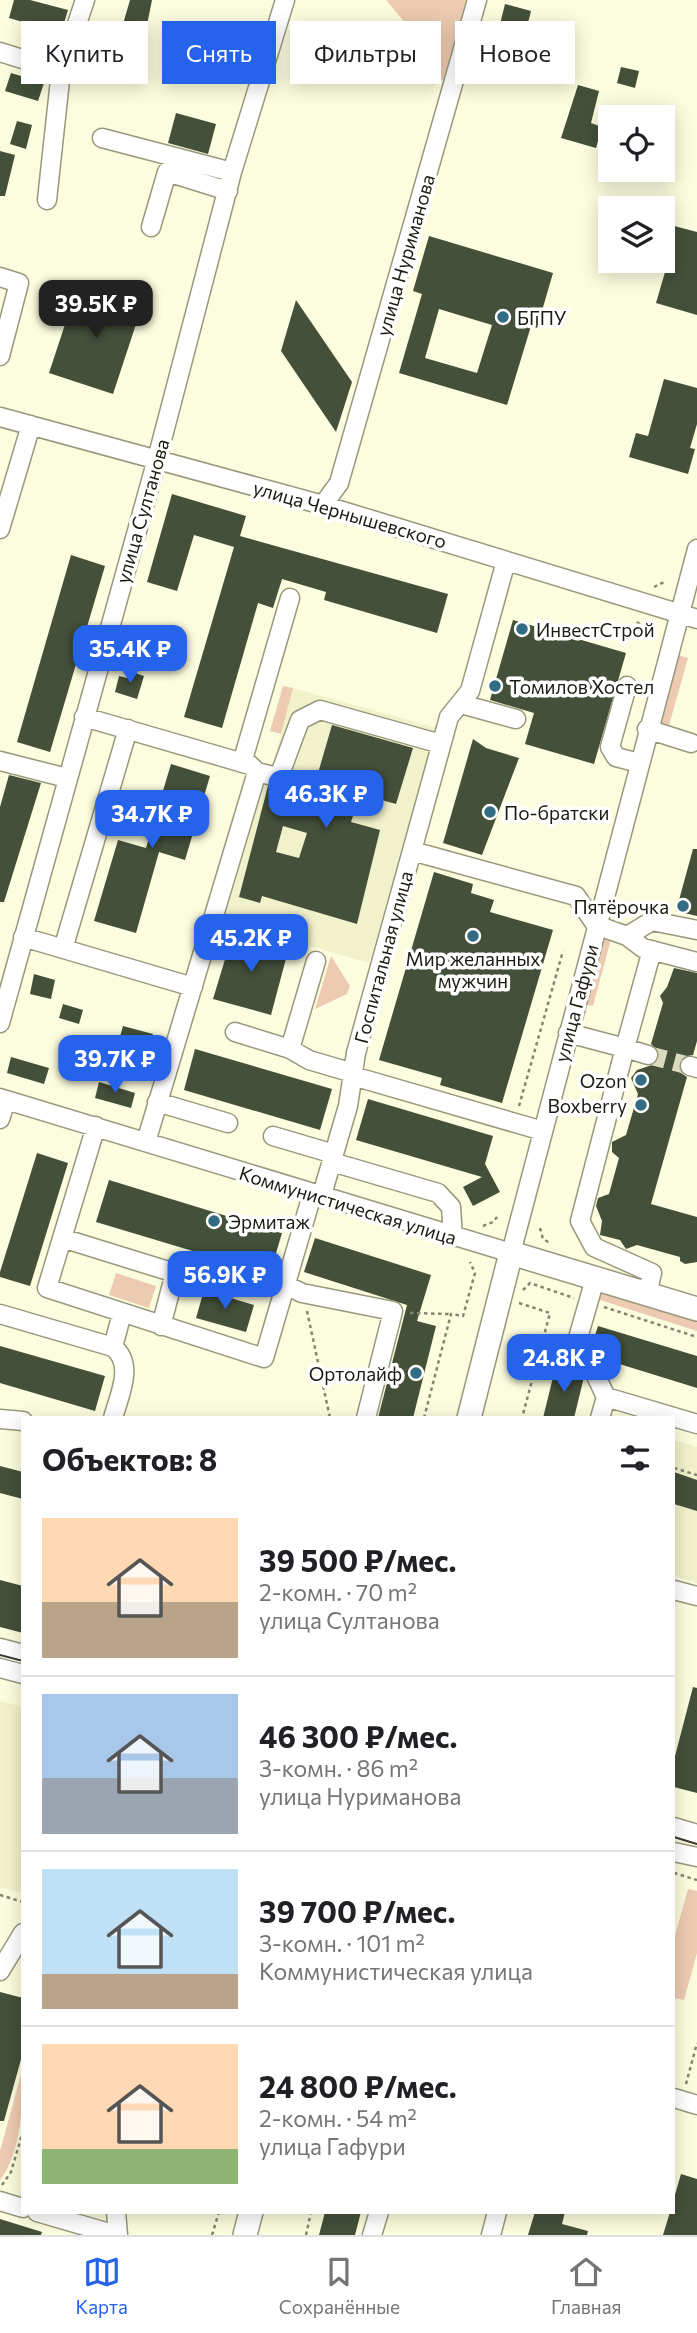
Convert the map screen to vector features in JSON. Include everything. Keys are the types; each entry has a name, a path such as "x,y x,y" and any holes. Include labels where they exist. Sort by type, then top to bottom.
{"main road":[{"name":"Коммунистическая улица","path":"511,1254 697,1309"},
{"name":"улица Гафури","path":"470,1416 511,1254"},
{"path":"245,2235 250,2214"}],"street":[{"path":"78,21 85,0"},
{"name":"улица Султанова","path":"0,1023 157,459 232,173 285,0"},
{"name":"улица Нуриманова","path":"323,505 339,482 477,0"},
{"path":"0,52 21,59"},
{"path":"47,200 60,84"},
{"path":"102,138 232,173"},
{"path":"151,227 167,172 228,191"},
{"path":"0,277 19,283 0,356"},
{"name":"улица Чернышевского","path":"0,417 323,505 697,620"},
{"path":"0,529 31,425"},
{"name":"улица Гафури","path":"511,1254 647,729 697,549"},
{"name":"Госпитальная улица","path":"161,1326 264,1358 294,1289 317,1196 333,1158 449,717 470,691 506,561"},
{"path":"146,1142 212,922 252,768 290,598"},
{"path":"627,686 610,747 616,757 639,763"},
{"path":"461,704 516,719"},
{"path":"84,717 273,776 280,774 300,720 320,710 442,744"},
{"path":"64,949 128,729"},
{"path":"647,729 691,743"},
{"path":"0,761 67,778"},
{"path":"412,851 576,896 596,925 627,936 639,946 697,962"},
{"path":"627,936 652,921 697,930"},
{"path":"23,937 193,987"},
{"path":"647,1294 652,1273 594,1247 580,1221 652,950"},
{"path":"290,1049 316,961"},
{"path":"235,1032 290,1049 313,1061 353,1075 543,1131"},
{"path":"568,1033 649,1055"},
{"path":"0,1119 3,1099"},
{"name":"Коммунистическая улица","path":"3,1099 511,1254"},
{"path":"157,1102 228,1123"},
{"path":"96,1126 47,1288 161,1326 175,1273"},
{"path":"273,1136 438,1193 451,1208 453,1237"},
{"path":"62,1238 175,1273 196,1264 393,1311 367,1416"},
{"path":"595,1279 578,1338 606,1397 601,1416"},
{"path":"113,1347 122,1313"},
{"path":"0,1314 113,1347 121,1356 124,1369 113,1416"},
{"path":"606,1397 670,1416"},
{"path":"675,1417 697,1424"},
{"path":"0,1419 21,1421"},
{"path":"675,1590 697,1596"},
{"path":"0,1648 21,1653"},
{"path":"0,1668 21,1673"},
{"path":"675,1827 697,1833"},
{"path":"675,1852 697,1857"},
{"path":"0,1971 21,1936"},
{"path":"0,2201 21,2207"},
{"path":"44,2214 117,2235 116,2214"},
{"path":"372,2235 378,2214"},
{"path":"491,2235 496,2214"}],"path":[{"path":"647,586 654,587 666,582"},
{"path":"637,622 651,637"},
{"path":"212,922 314,952 316,961"},
{"path":"514,1124 563,951"},
{"path":"480,1226 488,1225 496,1217"},
{"path":"540,1228 547,1242"},
{"path":"393,1311 463,1316 475,1273 470,1262"},
{"path":"523,1416 550,1313 519,1304 524,1287 530,1283 697,1337"},
{"path":"294,1289 329,1416"},
{"path":"425,1416 451,1314"},
{"path":"675,1468 697,1475"},
{"path":"675,1873 697,1880"},
{"path":"0,1895 21,1901"},
{"path":"684,2102 697,2043"},
{"path":"0,2188 11,2172 21,2138"},
{"path":"212,2235 218,2214"},
{"path":"306,2235 311,2214"}],"shaded area":[{"path":"386,0 466,0 460,21 455,21 455,41 445,79 441,81 441,21 403,21"},
{"path":"678,655 688,658 668,729 658,726"},
{"path":"283,686 293,688 281,734 270,731"},
{"path":"293,688 437,728 369,963 220,920 265,766 272,768"},
{"path":"602,936 611,939 593,1006 584,1004"},
{"path":"331,956 350,986 347,994 315,1009"},
{"path":"116,1273 156,1286 149,1308 109,1295"},
{"path":"600,1290 697,1320 697,1331 597,1299"},
{"path":"675,1440 697,1447 697,1583 675,1576"},
{"path":"0,1701 21,1706 21,1892 0,1887"},
{"path":"688,1889 697,1891 697,1953 684,2000 675,1998 675,1935"},
{"path":"21,2074 20,2126 13,2155 0,2180 0,2151"}],"building":[{"path":"14,0 30,0 68,10 65,21 21,21 9,18"},
{"path":"130,0 152,0 148,21 124,21"},
{"path":"505,4 531,11 528,21 501,21"},
{"path":"621,67 639,71 635,88 617,83"},
{"path":"11,73 21,76 21,84 44,84 38,101 5,91"},
{"path":"578,85 599,91 591,123 598,126 596,148 561,138"},
{"path":"176,113 216,124 208,154 168,143"},
{"path":"17,121 32,125 26,149 10,144"},
{"path":"0,151 15,155 5,196 0,196"},
{"path":"675,226 697,232 697,315 656,303 665,273 675,273"},
{"name":"БГПУ","path":"429,236 553,273 537,328 531,326 507,405 399,373 422,294 413,291","holes":["439,309 492,325 477,373 425,358"]},
{"path":"78,285 142,306 113,394 49,373"},
{"path":"296,300 352,382 336,432 281,351"},
{"path":"664,379 697,388 697,424 690,448 695,449 688,474 629,457 636,433 648,436"},
{"path":"172,494 246,516 240,536 448,594 437,633 324,600 326,592 282,579 273,608 258,603 222,728 184,717 234,547 194,535 177,591 147,582"},
{"path":"71,555 105,566 50,752 17,742"},
{"path":"513,620 626,653 594,764 525,744 534,713 490,700"},
{"path":"129,671 144,676 137,699 115,692 119,676 127,678"},
{"path":"332,725 413,748 396,804 360,794 351,822 380,830 357,924 262,896 260,903 239,897 268,786 293,785 289,801 314,809 322,781 316,780","holes":["283,826 307,833 299,858 276,852"]},
{"path":"473,739 486,748 519,758 482,855 443,843"},
{"path":"171,764 210,776 185,860 159,852 136,933 94,921 118,840 146,848"},
{"path":"9,775 41,783 4,902 0,902 0,807"},
{"path":"693,849 697,849 697,916 676,911"},
{"path":"434,872 473,884 471,893 494,900 490,912 553,930 502,1103 440,1085 442,1078 379,1060"},
{"path":"233,933 283,947 288,951 271,1015 213,999"},
{"path":"674,968 697,973 697,1041 693,1055 683,1057 679,1064 681,1073 687,1077 651,1204 697,1217 697,1262 685,1264 680,1261 680,1257 637,1245 626,1249 620,1240 600,1235 602,1221 596,1206 598,1198 609,1194 619,1158 612,1152 612,1142 626,1135 638,1094 631,1078 637,1070 655,1064 659,1059 659,1052 651,1044 663,1003 660,996 667,987"},
{"path":"34,974 55,980 51,999 30,994"},
{"path":"63,1004 83,1010 79,1024 59,1018"},
{"path":"123,1026 153,1034 146,1055 117,1047"},
{"path":"195,1049 332,1089 320,1130 184,1090"},
{"path":"11,1057 49,1068 44,1084 7,1073"},
{"path":"99,1082 135,1093 131,1108 95,1098"},
{"path":"368,1099 493,1136 485,1164 500,1192 473,1206 463,1187 482,1177 356,1140"},
{"path":"37,1153 68,1163 30,1286 0,1277 0,1272"},
{"path":"109,1180 282,1233 271,1270 206,1255 96,1222"},
{"path":"315,1238 431,1275 417,1321 436,1326 414,1416 379,1416 407,1305 304,1272"},
{"path":"204,1290 254,1305 246,1332 196,1318"},
{"path":"598,1326 697,1356 697,1388 600,1358 593,1342"},
{"path":"0,1346 105,1376 95,1411 0,1383"},
{"path":"556,1365 581,1372 584,1377 574,1416 543,1416"},
{"path":"0,1466 21,1471 21,1498 0,1493"},
{"path":"675,1472 697,1480 697,1511 675,1504"},
{"path":"0,1580 21,1585 21,1632 0,1627"},
{"path":"693,1687 697,1688 697,1793 675,1787 675,1756"},
{"path":"0,1992 21,1997 21,2059 4,2121 0,2121"},
{"path":"681,2174 697,2179 697,2235 663,2235 669,2214 675,2214 675,2195"},
{"path":"324,2214 360,2214 355,2235 319,2235"},
{"path":"534,2214 564,2214 562,2224 588,2231 587,2235 528,2235"},
{"path":"0,2219 42,2232 41,2235 0,2235"}],"tunnel":[{"path":"648,1055 690,1066"}],"tram line":[{"path":"0,1655 21,1660"},
{"path":"675,1837 697,1844"}],"place":[{"name":"БГПУ","path":"503,317"},
{"name":"ИнвестСтрой","path":"522,629"},
{"name":"Томилов Хостел","path":"495,686"},
{"name":"По-братски","path":"490,812"},
{"name":"Пятёрочка","path":"683,906"},
{"name":"Мир желанных мужчин","path":"473,936"},
{"name":"Ozon","path":"641,1080"},
{"name":"Boxberry","path":"641,1105"},
{"name":"Эрмитаж","path":"214,1221"},
{"name":"Ортолайф","path":"416,1373"}]}
